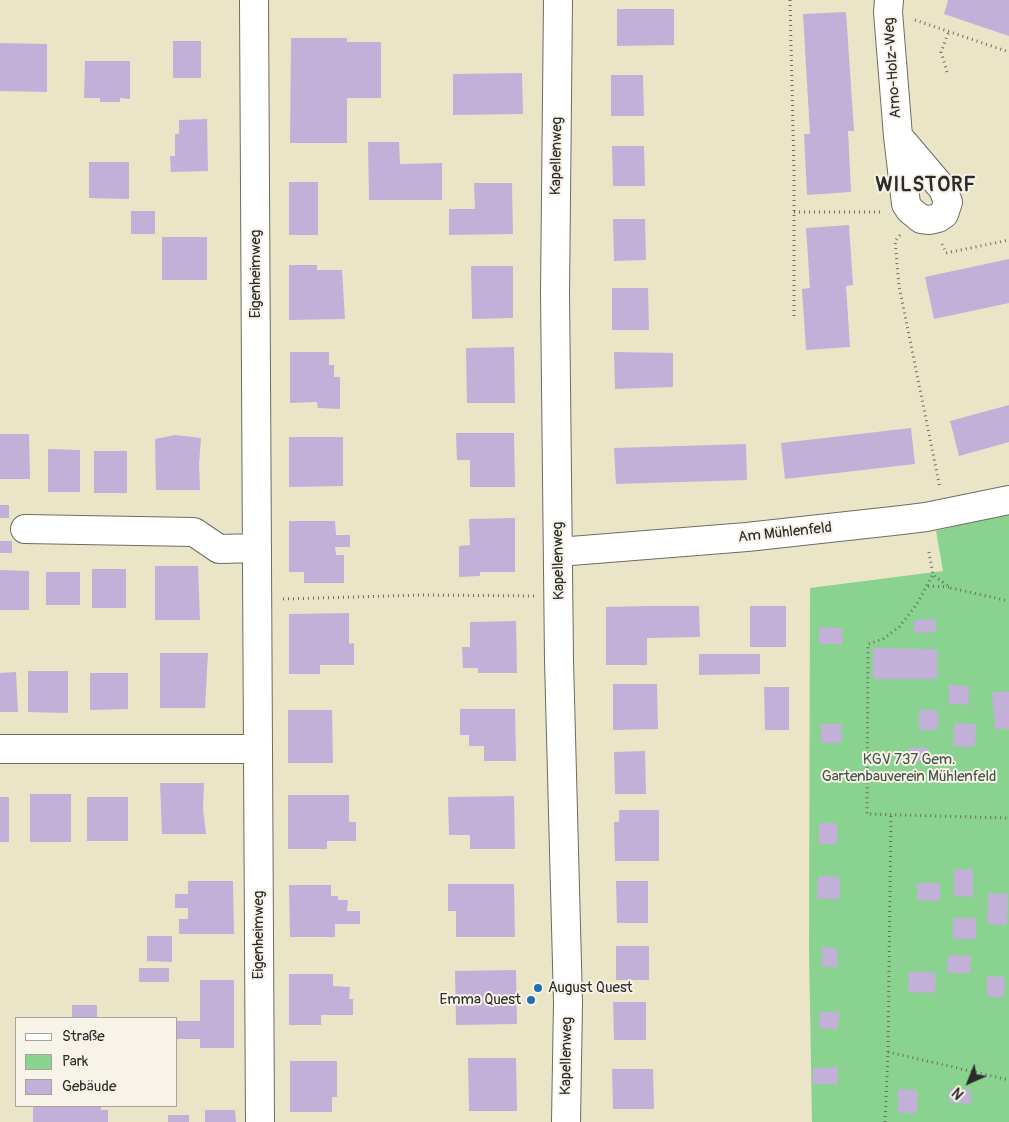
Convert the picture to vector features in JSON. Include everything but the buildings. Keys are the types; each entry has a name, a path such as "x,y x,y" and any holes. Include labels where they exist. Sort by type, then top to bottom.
{"street":[{"name":"Eigenheimweg","path":"254,0 260,1122"},
{"name":"Kapellenweg","path":"558,0 555,294 558,552 568,1002 566,1122"},
{"name":"Arno-Holz-Weg","path":"889,6 898,136 906,204 919,215 938,218 944,214 948,202 943,189 898,136"},
{"name":"Am Mühlenfeld","path":"558,552 747,537 902,520 1009,500"},
{"path":"25,529 194,532 219,549 257,548"},
{"path":"0,749 258,749"}],"path":[{"path":"790,0 794,316"},
{"path":"889,6 949,31 1009,52"},
{"path":"947,72 941,52 949,31"},
{"path":"794,212 919,215"},
{"path":"919,215 946,253 1009,240"},
{"path":"919,215 895,240 899,286 941,496"},
{"path":"929,552 933,574 950,587"},
{"path":"932,576 917,604 899,627 883,640 868,644 867,814 1009,818"},
{"path":"928,586 950,587 1009,601"},
{"path":"257,600 423,595 559,596"},
{"path":"885,1122 888,1052 890,815"},
{"path":"888,1052 1009,1080"}],"green space":[{"name":"KGV 737 Gem. Gartenbauverein Mühlenfeld","path":"1009,512 1009,1122 812,1122 809,949 810,588 943,571 936,531"}],"place":[{"name":"August Quest","path":"538,988"},
{"name":"Emma Quest","path":"531,1000"}],"district":[{"name":"WILSTORF","path":"926,186"}]}
